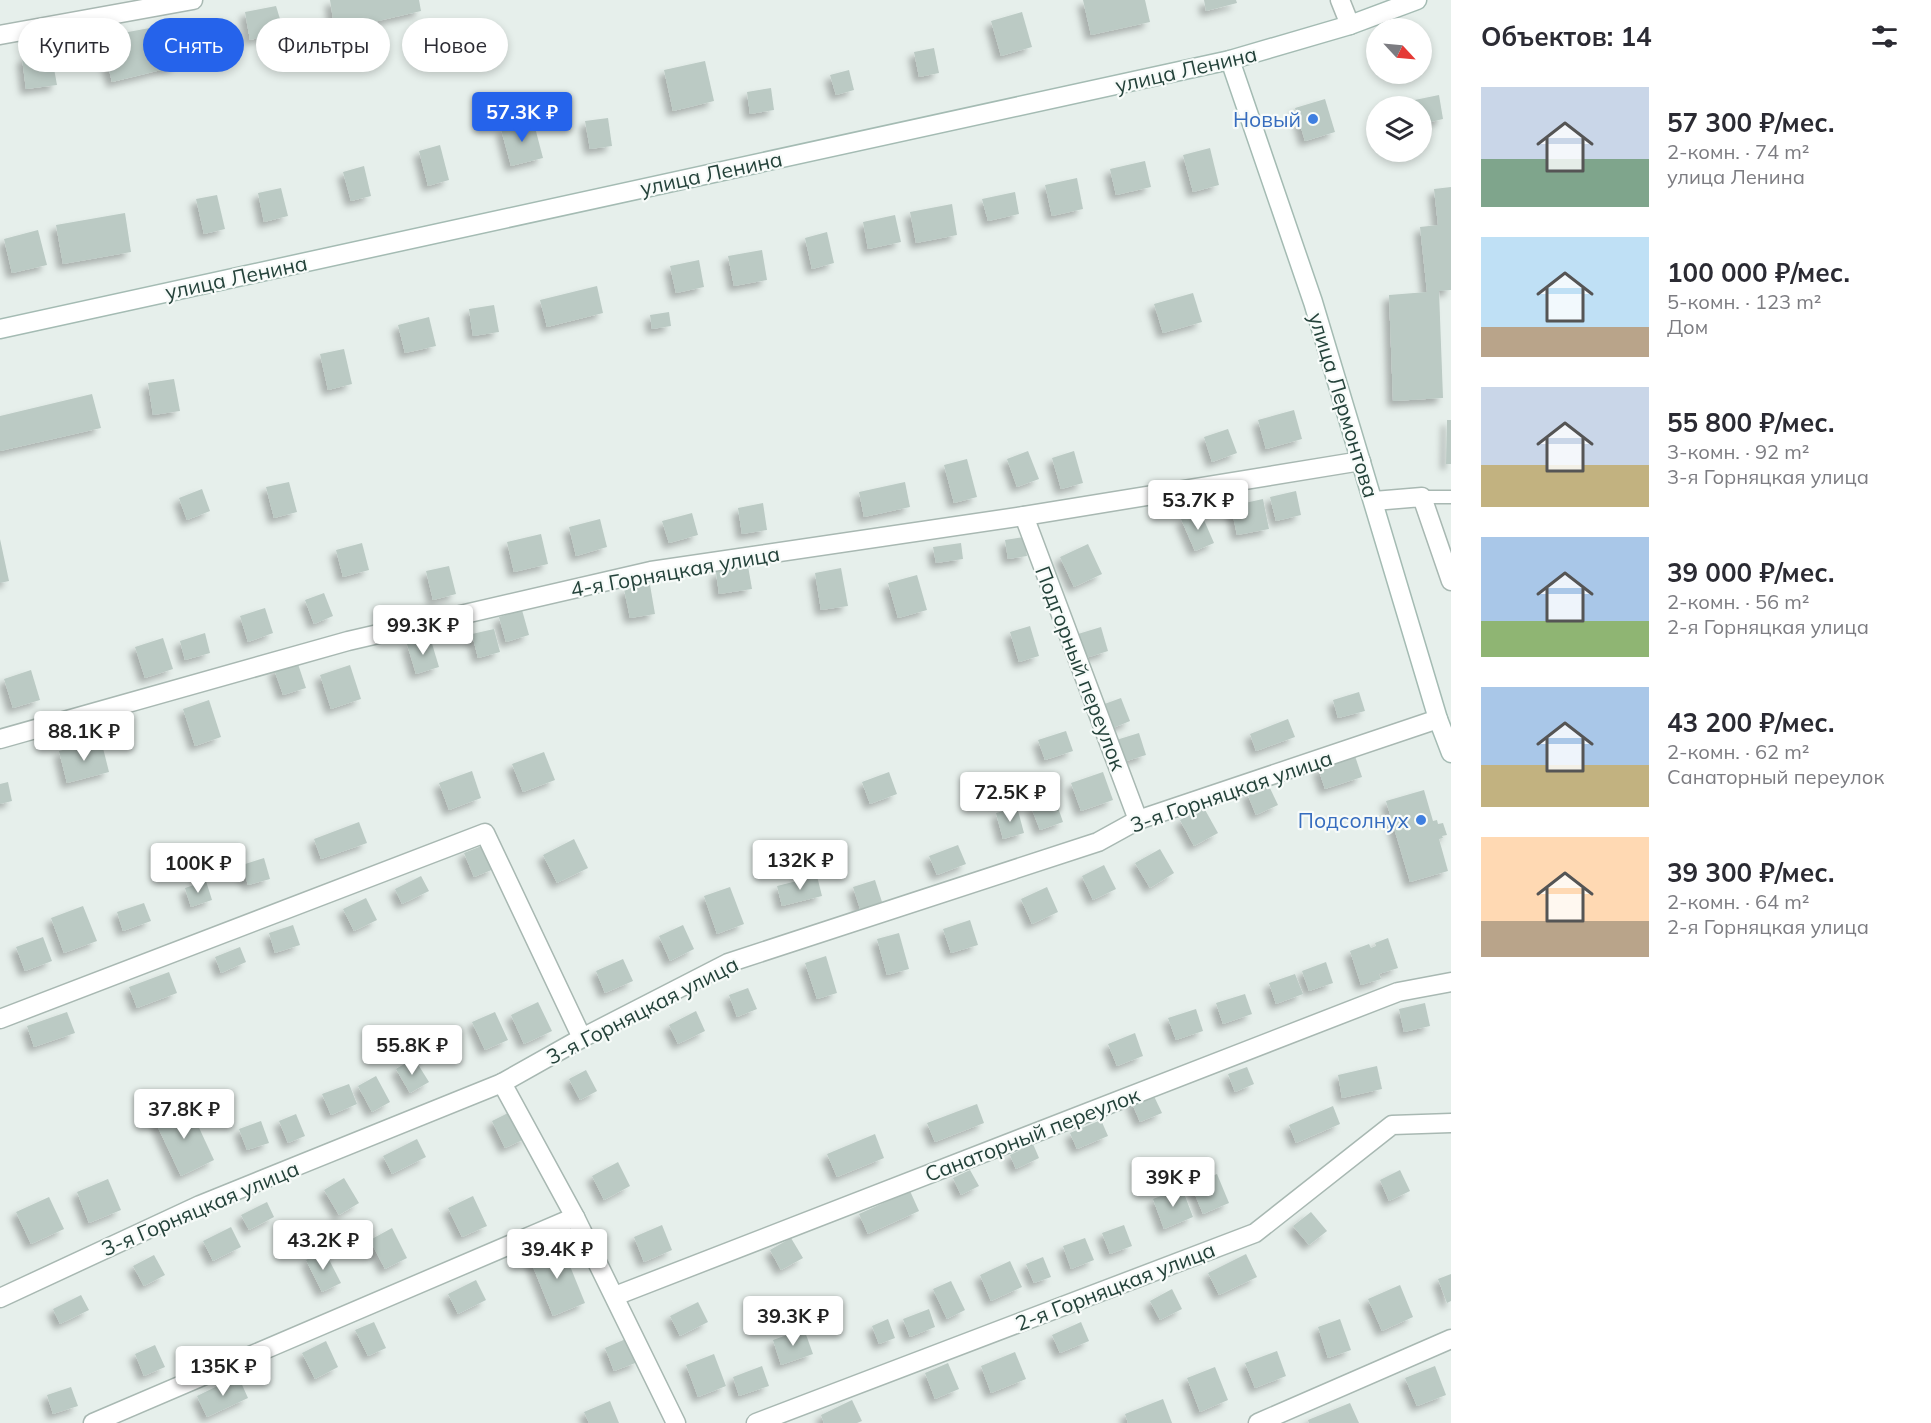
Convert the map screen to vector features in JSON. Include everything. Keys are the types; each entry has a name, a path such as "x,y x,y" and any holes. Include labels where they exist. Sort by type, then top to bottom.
{"street":[{"path":"0,35 193,0"},
{"path":"1340,0 1350,26"},
{"name":"улица Ленина","path":"0,329 1230,60 1350,26 1417,0"},
{"name":"улица Лермонтова","path":"1230,60 1313,302 1438,719 1451,753"},
{"name":"4-я Горняцкая улица","path":"0,739 348,641 651,571 1024,516 1361,461"},
{"path":"1374,501 1422,497 1451,581"},
{"name":"Подгорный переулок","path":"1024,516 1138,820"},
{"name":"3-я Горняцкая улица","path":"0,1298 200,1205 502,1083 582,1038 728,963 1098,842 1138,820 1438,719"},
{"path":"0,1019 485,833 582,1038"},
{"name":"Санаторный переулок","path":"615,1296 1398,992 1451,981"},
{"path":"502,1083 575,1217 676,1423"},
{"name":"2-я Горняцкая улица","path":"756,1423 1255,1233 1392,1125 1451,1123"},
{"path":"93,1423 575,1217"},
{"path":"1258,1423 1451,1339"}],"lane":[{"path":"1422,497 1451,496"}],"building":[{"path":"330,0 419,0 421,11 390,18 333,18"},
{"path":"1083,0 1145,0 1150,22 1091,35"},
{"path":"1204,0 1236,0 1237,3 1206,11"},
{"path":"276,6 280,18 256,18 256,39 250,40 245,12"},
{"path":"1022,12 1032,47 1001,56 991,21"},
{"path":"143,29 143,72 153,72 112,82 110,72 131,72 131,31"},
{"path":"934,48 939,73 919,77 914,52"},
{"path":"705,61 714,101 673,111 664,70"},
{"path":"849,70 854,90 836,95 830,75"},
{"path":"24,72 55,72 57,85 26,89"},
{"path":"771,88 774,110 750,114 747,92"},
{"path":"1439,95 1443,119 1432,122 1432,96"},
{"path":"1325,99 1335,132 1305,141 1295,108"},
{"path":"608,118 612,146 590,149 585,121"},
{"path":"533,120 543,158 511,166 501,129"},
{"path":"440,145 449,180 428,186 419,151"},
{"path":"1210,148 1219,185 1193,192 1183,155"},
{"path":"1145,161 1151,187 1116,195 1110,169"},
{"path":"364,166 371,196 351,201 343,172"},
{"path":"1077,178 1083,209 1052,216 1045,185"},
{"path":"1451,187 1451,290 1439,291 1443,398 1393,401 1389,295 1427,292 1420,227 1438,225 1434,189"},
{"path":"281,188 288,216 264,222 258,193"},
{"path":"1015,192 1019,214 988,221 982,199"},
{"path":"217,195 225,229 204,234 196,199"},
{"path":"952,204 957,235 916,243 910,212"},
{"path":"125,213 131,252 63,264 56,225"},
{"path":"895,215 901,242 868,249 863,222"},
{"path":"38,230 47,265 12,273 4,239"},
{"path":"827,232 834,263 812,269 805,238"},
{"path":"762,250 767,280 734,286 728,256"},
{"path":"699,260 704,287 676,293 670,266"},
{"path":"597,286 603,313 547,327 540,300"},
{"path":"1193,293 1202,322 1163,333 1154,304"},
{"path":"494,305 499,332 473,336 469,309"},
{"path":"669,312 671,326 652,329 650,315"},
{"path":"429,317 436,346 405,353 398,325"},
{"path":"344,349 352,384 328,390 320,354"},
{"path":"174,379 180,411 153,415 148,383"},
{"path":"92,394 101,428 0,451 0,416"},
{"path":"1294,410 1302,439 1266,449 1258,420"},
{"path":"1447,420 1451,420 1451,464 1446,464"},
{"path":"1228,429 1237,453 1212,462 1204,437"},
{"path":"1028,451 1039,479 1017,487 1007,459"},
{"path":"1074,451 1083,483 1061,489 1052,458"},
{"path":"967,459 977,497 954,503 944,465"},
{"path":"289,482 297,512 274,518 266,487"},
{"path":"905,482 910,507 864,517 859,492"},
{"path":"202,489 210,511 187,520 179,498"},
{"path":"1296,491 1301,515 1276,521 1270,497"},
{"path":"1263,499 1269,529 1237,535 1231,506"},
{"path":"763,503 767,530 742,534 738,508"},
{"path":"1200,511 1214,543 1195,551 1181,519"},
{"path":"692,513 698,535 669,543 662,521"},
{"path":"600,519 607,547 576,556 569,527"},
{"path":"541,534 548,564 514,572 507,542"},
{"path":"1024,537 1027,556 1008,559 1005,540"},
{"path":"0,539 9,581 0,583"},
{"path":"362,543 369,570 343,577 336,550"},
{"path":"961,543 963,559 936,563 933,547"},
{"path":"1088,544 1102,574 1074,587 1060,557"},
{"path":"449,566 456,594 433,600 426,571"},
{"path":"748,566 752,589 719,594 716,572"},
{"path":"841,568 848,606 821,610 815,573"},
{"path":"917,575 927,610 898,618 888,583"},
{"path":"650,585 655,614 630,618 624,589"},
{"path":"324,593 333,616 314,624 305,600"},
{"path":"265,608 273,633 248,642 240,616"},
{"path":"522,610 529,635 506,642 499,617"},
{"path":"1030,626 1039,656 1019,662 1010,632"},
{"path":"1101,627 1108,651 1086,658 1078,634"},
{"path":"494,629 500,652 478,658 472,634"},
{"path":"205,633 210,653 185,660 180,641"},
{"path":"430,637 439,667 416,674 407,644"},
{"path":"163,638 173,669 145,678 135,647"},
{"path":"297,661 306,688 283,695 274,669"},
{"path":"350,665 361,699 331,709 320,675"},
{"path":"31,670 40,700 13,708 4,679"},
{"path":"1359,692 1365,711 1338,718 1333,700"},
{"path":"1121,698 1130,721 1108,730 1099,706"},
{"path":"209,700 221,737 195,746 183,709"},
{"path":"1288,719 1295,737 1256,751 1250,734"},
{"path":"1066,731 1073,751 1045,760 1038,740"},
{"path":"1139,733 1146,755 1120,763 1113,741"},
{"path":"101,740 109,772 67,783 59,751"},
{"path":"544,752 555,780 523,792 512,764"},
{"path":"1355,756 1362,777 1325,789 1318,768"},
{"path":"472,771 481,798 449,810 439,783"},
{"path":"889,772 897,794 870,804 862,782"},
{"path":"1103,772 1113,800 1081,811 1071,783"},
{"path":"8,782 12,801 0,804 0,784"},
{"path":"1268,784 1278,805 1256,815 1247,793"},
{"path":"1424,790 1433,821 1437,820 1438,824 1443,823 1447,835 1439,839 1448,871 1410,882 1386,801"},
{"path":"1055,799 1063,822 1040,830 1031,807"},
{"path":"1017,807 1024,833 1003,839 996,813"},
{"path":"1204,808 1218,833 1194,846 1180,820"},
{"path":"359,822 367,843 321,859 314,839"},
{"path":"574,839 588,868 557,883 543,855"},
{"path":"484,845 494,869 474,877 464,853"},
{"path":"958,845 966,864 937,875 929,856"},
{"path":"1160,849 1174,873 1150,888 1135,863"},
{"path":"264,858 270,879 248,885 242,865"},
{"path":"1104,865 1116,889 1093,900 1082,876"},
{"path":"421,876 429,891 402,904 395,889"},
{"path":"817,876 822,896 782,906 777,886"},
{"path":"875,880 882,902 860,909 853,887"},
{"path":"206,881 212,900 191,907 185,888"},
{"path":"730,887 744,924 717,934 704,896"},
{"path":"1047,887 1058,912 1032,924 1021,899"},
{"path":"366,898 377,920 354,931 343,909"},
{"path":"144,903 151,921 123,931 117,912"},
{"path":"83,906 97,941 64,953 51,918"},
{"path":"970,920 978,945 951,953 943,929"},
{"path":"293,925 300,945 275,953 269,933"},
{"path":"683,925 694,949 670,961 659,936"},
{"path":"899,933 909,969 887,975 877,939"},
{"path":"43,937 52,961 25,971 16,947"},
{"path":"1388,938 1398,968 1379,974 1381,979 1361,985 1350,951 1369,944 1371,948 1376,946 1375,943"},
{"path":"240,947 246,962 221,973 215,957"},
{"path":"826,956 837,993 817,999 805,963"},
{"path":"623,959 633,981 605,993 596,971"},
{"path":"1326,962 1333,983 1309,991 1302,971"},
{"path":"169,972 177,993 137,1008 129,987"},
{"path":"1295,974 1303,994 1276,1004 1269,983"},
{"path":"748,988 757,1009 737,1017 729,995"},
{"path":"1245,994 1252,1014 1223,1024 1216,1003"},
{"path":"538,1002 552,1031 524,1044 511,1015"},
{"path":"1425,1003 1430,1026 1404,1032 1399,1009"},
{"path":"1196,1009 1203,1031 1176,1040 1168,1018"},
{"path":"696,1011 705,1031 678,1044 669,1025"},
{"path":"67,1012 75,1033 34,1047 27,1026"},
{"path":"495,1012 508,1040 485,1050 472,1022"},
{"path":"1135,1033 1143,1056 1117,1066 1108,1044"},
{"path":"414,1058 429,1082 410,1093 396,1069"},
{"path":"1377,1066 1382,1089 1342,1098 1338,1075"},
{"path":"1247,1067 1254,1084 1235,1092 1228,1074"},
{"path":"586,1070 597,1091 580,1100 569,1079"},
{"path":"376,1076 390,1102 372,1112 358,1086"},
{"path":"349,1084 357,1104 331,1115 322,1094"},
{"path":"1152,1092 1162,1113 1140,1122 1131,1101"},
{"path":"188,1104 214,1160 181,1176 154,1119"},
{"path":"977,1104 984,1123 935,1142 927,1123"},
{"path":"1333,1106 1340,1124 1296,1143 1289,1125"},
{"path":"514,1110 527,1138 505,1148 492,1121"},
{"path":"296,1114 305,1136 288,1143 279,1121"},
{"path":"1101,1120 1108,1136 1077,1149 1070,1133"},
{"path":"261,1121 269,1143 247,1150 239,1129"},
{"path":"875,1134 884,1158 837,1177 827,1154"},
{"path":"417,1139 426,1157 392,1174 383,1156"},
{"path":"1033,1144 1039,1158 1016,1169 1010,1155"},
{"path":"618,1162 630,1186 604,1200 592,1176"},
{"path":"970,1170 979,1186 961,1195 953,1178"},
{"path":"1400,1170 1410,1191 1389,1201 1380,1180"},
{"path":"1217,1174 1229,1203 1203,1214 1191,1185"},
{"path":"344,1178 359,1203 339,1215 324,1190"},
{"path":"108,1179 121,1210 89,1223 77,1192"},
{"path":"1182,1188 1193,1217 1164,1229 1153,1199"},
{"path":"910,1191 919,1211 868,1234 859,1214"},
{"path":"473,1196 487,1226 462,1237 448,1208"},
{"path":"49,1197 64,1229 31,1244 16,1212"},
{"path":"267,1202 274,1217 249,1230 241,1215"},
{"path":"1311,1212 1327,1231 1309,1245 1293,1226"},
{"path":"662,1225 672,1250 644,1262 634,1237"},
{"path":"1124,1225 1132,1246 1110,1254 1102,1233"},
{"path":"231,1227 241,1247 213,1261 203,1241"},
{"path":"392,1228 407,1258 385,1269 370,1240"},
{"path":"791,1238 803,1258 781,1270 770,1250"},
{"path":"1085,1238 1094,1260 1071,1269 1063,1246"},
{"path":"561,1244 585,1303 553,1316 529,1257"},
{"path":"324,1250 341,1283 322,1292 306,1260"},
{"path":"1246,1254 1257,1277 1219,1295 1208,1273"},
{"path":"154,1255 165,1275 144,1286 133,1266"},
{"path":"1043,1257 1051,1277 1034,1283 1026,1264"},
{"path":"1010,1261 1022,1287 991,1301 980,1275"},
{"path":"1451,1274 1451,1301 1447,1303 1438,1279"},
{"path":"476,1280 486,1300 458,1314 448,1294"},
{"path":"951,1281 965,1310 947,1319 933,1289"},
{"path":"1400,1285 1413,1317 1382,1331 1368,1299"},
{"path":"1172,1289 1182,1309 1160,1320 1150,1301"},
{"path":"81,1295 89,1310 60,1324 53,1309"},
{"path":"698,1302 708,1322 680,1336 670,1316"},
{"path":"929,1309 935,1327 910,1337 903,1319"},
{"path":"888,1319 895,1338 879,1344 872,1326"},
{"path":"1340,1319 1351,1350 1328,1358 1318,1327"},
{"path":"374,1322 386,1348 368,1356 355,1330"},
{"path":"1081,1322 1089,1341 1060,1353 1052,1335"},
{"path":"804,1329 813,1354 781,1365 773,1340"},
{"path":"628,1338 638,1362 614,1371 605,1348"},
{"path":"326,1341 338,1367 315,1379 302,1353"},
{"path":"155,1345 165,1367 144,1376 135,1354"},
{"path":"1277,1351 1286,1376 1255,1388 1245,1363"},
{"path":"1015,1352 1026,1379 991,1393 981,1366"},
{"path":"714,1354 726,1386 698,1397 686,1365"},
{"path":"948,1363 959,1389 935,1399 925,1373"},
{"path":"762,1366 769,1386 739,1396 733,1377"},
{"path":"1435,1366 1446,1395 1417,1406 1405,1378"},
{"path":"1215,1367 1228,1400 1200,1412 1187,1378"},
{"path":"238,1376 248,1398 207,1417 197,1396"},
{"path":"71,1387 78,1406 53,1414 47,1395"},
{"path":"1163,1399 1172,1423 1128,1423 1125,1414"},
{"path":"852,1400 862,1421 824,1423 821,1415"},
{"path":"610,1401 619,1423 589,1423 584,1412"},
{"path":"1350,1403 1359,1423 1309,1423 1308,1420"}],"place":[{"name":"Новый","path":"1313,119"},
{"name":"Подсолнух","path":"1421,820"}]}
